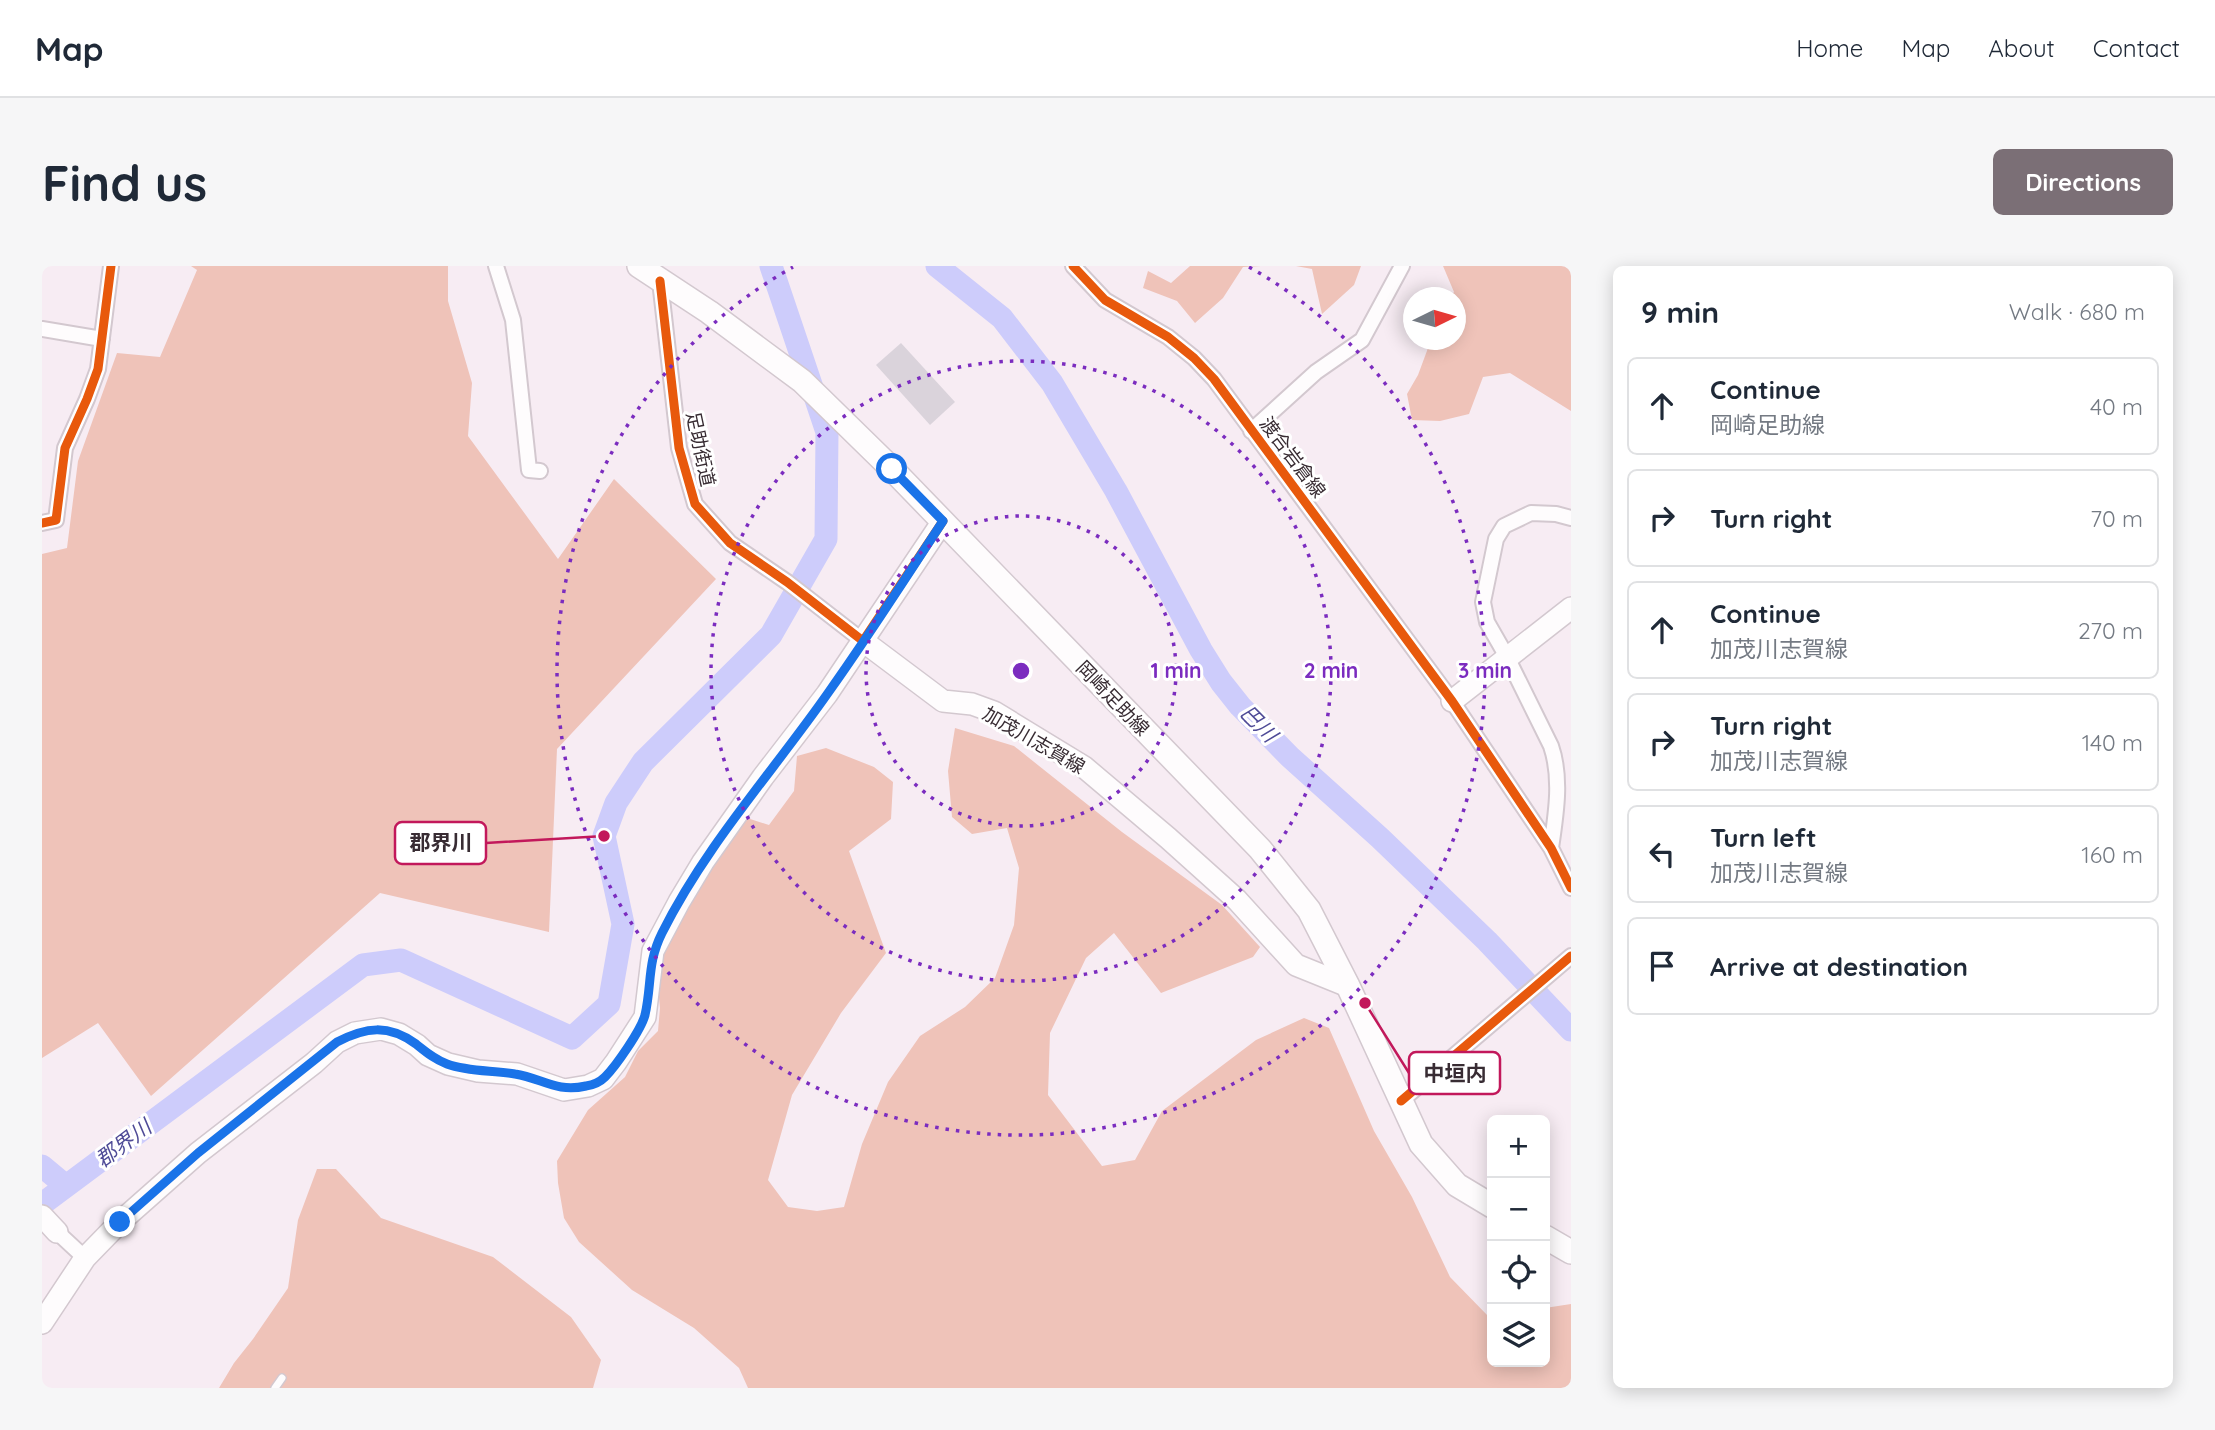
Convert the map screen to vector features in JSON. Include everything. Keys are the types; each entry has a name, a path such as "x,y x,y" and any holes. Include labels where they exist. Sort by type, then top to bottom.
{"main road":[{"name":"岡崎足助線","path":"639,266 709,312 802,381 943,521 1260,849 1308,910 1348,986 1421,1143 1457,1185 1487,1203"},
{"path":"42,1323 85,1258 120,1222 198,1153 337,1042 355,1033 381,1029 399,1034 428,1055 448,1064 478,1071 517,1074 564,1090 588,1086 603,1079 645,1017 653,951 679,902 710,852 827,694 943,521"},
{"path":"1452,701 1571,608"},
{"name":"加茂川志賀線","path":"863,641 943,701 972,704 994,712 1084,767 1237,900 1296,965 1348,986"},
{"path":"42,1216 57,1232"},
{"path":"1550,1240 1571,1252"}],"street":[{"path":"42,523 56,520 65,448 94,379 102,339 110,266"},
{"path":"496,266 513,320 529,470 540,471"},
{"name":"渡合岩倉線","path":"1073,266 1105,300 1168,337 1214,379 1452,701 1551,848 1571,888"},
{"path":"1251,431 1315,372 1362,340 1402,266"},
{"name":"足助街道","path":"660,281 679,448 695,503 730,543 863,641"},
{"path":"42,329 102,339"},
{"path":"1551,848 1556,814 1556,760 1507,657 1486,622 1483,602 1496,539 1504,526 1531,513 1556,514 1571,518"},
{"path":"1401,1101 1571,956"},
{"path":"57,1232 85,1258"}],"lane":[{"path":"275,1388 282,1378"}],"shaded area":[{"path":"191,266 448,266 448,301 472,383 468,436 558,559 614,479 716,579 557,749 549,932 380,893 151,1096 98,1023 42,1058 42,554 67,548 78,461 117,353 160,357 197,270"},
{"path":"1190,266 1261,266 1243,267 1223,298 1195,323 1177,301 1143,288 1148,271 1171,283"},
{"path":"1296,266 1361,266 1354,285 1322,314 1312,269"},
{"path":"1443,266 1571,266 1571,411 1510,373 1483,377 1469,414 1440,421 1412,420 1407,394 1427,350 1466,350 1466,287 1452,287"},
{"path":"955,728 1014,746 1122,832 1222,905 1260,947 1253,957 1161,993 1114,933 1086,958 1050,1033 1048,1095 1102,1166 1135,1160 1162,1111 1256,1040 1304,1018 1329,1028 1374,1131 1412,1197 1450,1277 1487,1315 1487,1367 1550,1367 1550,1307 1571,1304 1571,1388 748,1388 739,1368 694,1328 632,1290 579,1242 564,1218 557,1161 588,1110 625,1077 638,1051 658,1031 660,1008 656,967 710,864 747,818 769,825 794,791 797,756 826,748 874,767 893,782 891,819 849,851 886,953 841,1013 792,1095 768,1180 788,1207 817,1211 844,1207 862,1144 888,1082 920,1036 965,1007 995,978 1014,925 1019,868 1007,828 972,834 952,817 948,771"},
{"path":"317,1169 336,1169 381,1218 493,1257 571,1317 601,1360 593,1388 219,1388 288,1288 298,1220"}],"building":[{"path":"901,343 955,402 930,425 876,365"}],"waterway":[{"name":"郡界川","path":"42,1204 363,965 401,960 572,1038 609,1004 623,924 604,836 616,803 643,762 771,635 826,539 827,432 771,266"},
{"name":"巴川","path":"937,266 1002,318 1052,383 1116,491 1201,650 1240,706 1290,757 1380,838 1487,941 1571,1030"},
{"path":"42,1166 66,1186"}],"cycle path":[{"path":"42,523 56,520 65,448 98,369 111,266"},
{"path":"1073,266 1105,300 1168,337 1214,379 1452,701 1551,848 1571,888"},
{"path":"660,281 679,448 695,504 730,543 787,582 863,641 943,521"},
{"path":"1401,1101 1571,956"}],"place":[{"name":"郡界川","path":"604,836"},
{"name":"中垣内","path":"1365,1003"}],"route":[{"path":"120,1222 198,1153 337,1042 355,1033 381,1029 399,1034 428,1055 448,1064 478,1071 517,1074 564,1090 588,1086 603,1079 645,1017 653,951 703,862 827,694 943,521 892,469"}]}
